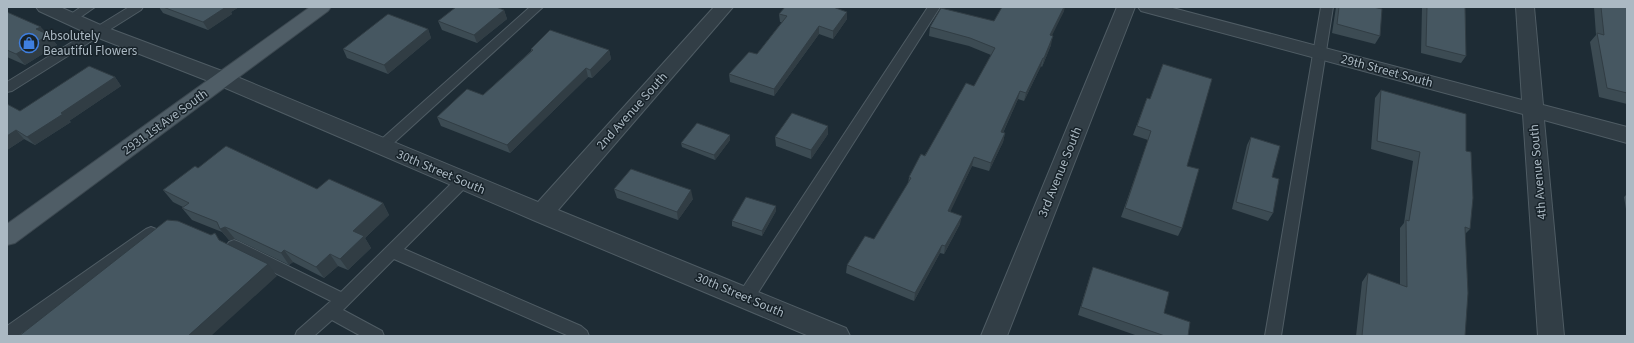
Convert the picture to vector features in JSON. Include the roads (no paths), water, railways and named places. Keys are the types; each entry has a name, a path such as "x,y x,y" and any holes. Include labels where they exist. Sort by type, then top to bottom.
{"main road":[{"name":"2931 1st Ave South","path":"7,236 322,7"}],"street":[{"name":"30th Street South","path":"44,7 98,31 223,79 263,98 837,336"},
{"name":"2nd Avenue South","path":"541,214 724,7"},
{"name":"3rd Avenue South","path":"994,336 1126,7"},
{"name":"29th Street South","path":"1147,7 1627,135"},
{"name":"4th Avenue South","path":"1525,7 1552,336"}],"lane":[{"path":"71,18 89,7"},
{"path":"7,88 138,7"},
{"path":"381,147 537,7"},
{"path":"746,297 934,7"},
{"path":"1273,336 1327,7"},
{"path":"303,336 343,300 463,181"},
{"path":"7,333 162,226"},
{"path":"234,246 343,300"},
{"path":"392,251 575,331 581,336"},
{"path":"330,311 376,336"}],"place":[{"name":"Absolutely Beautiful Flowers","path":"29,43"}]}
